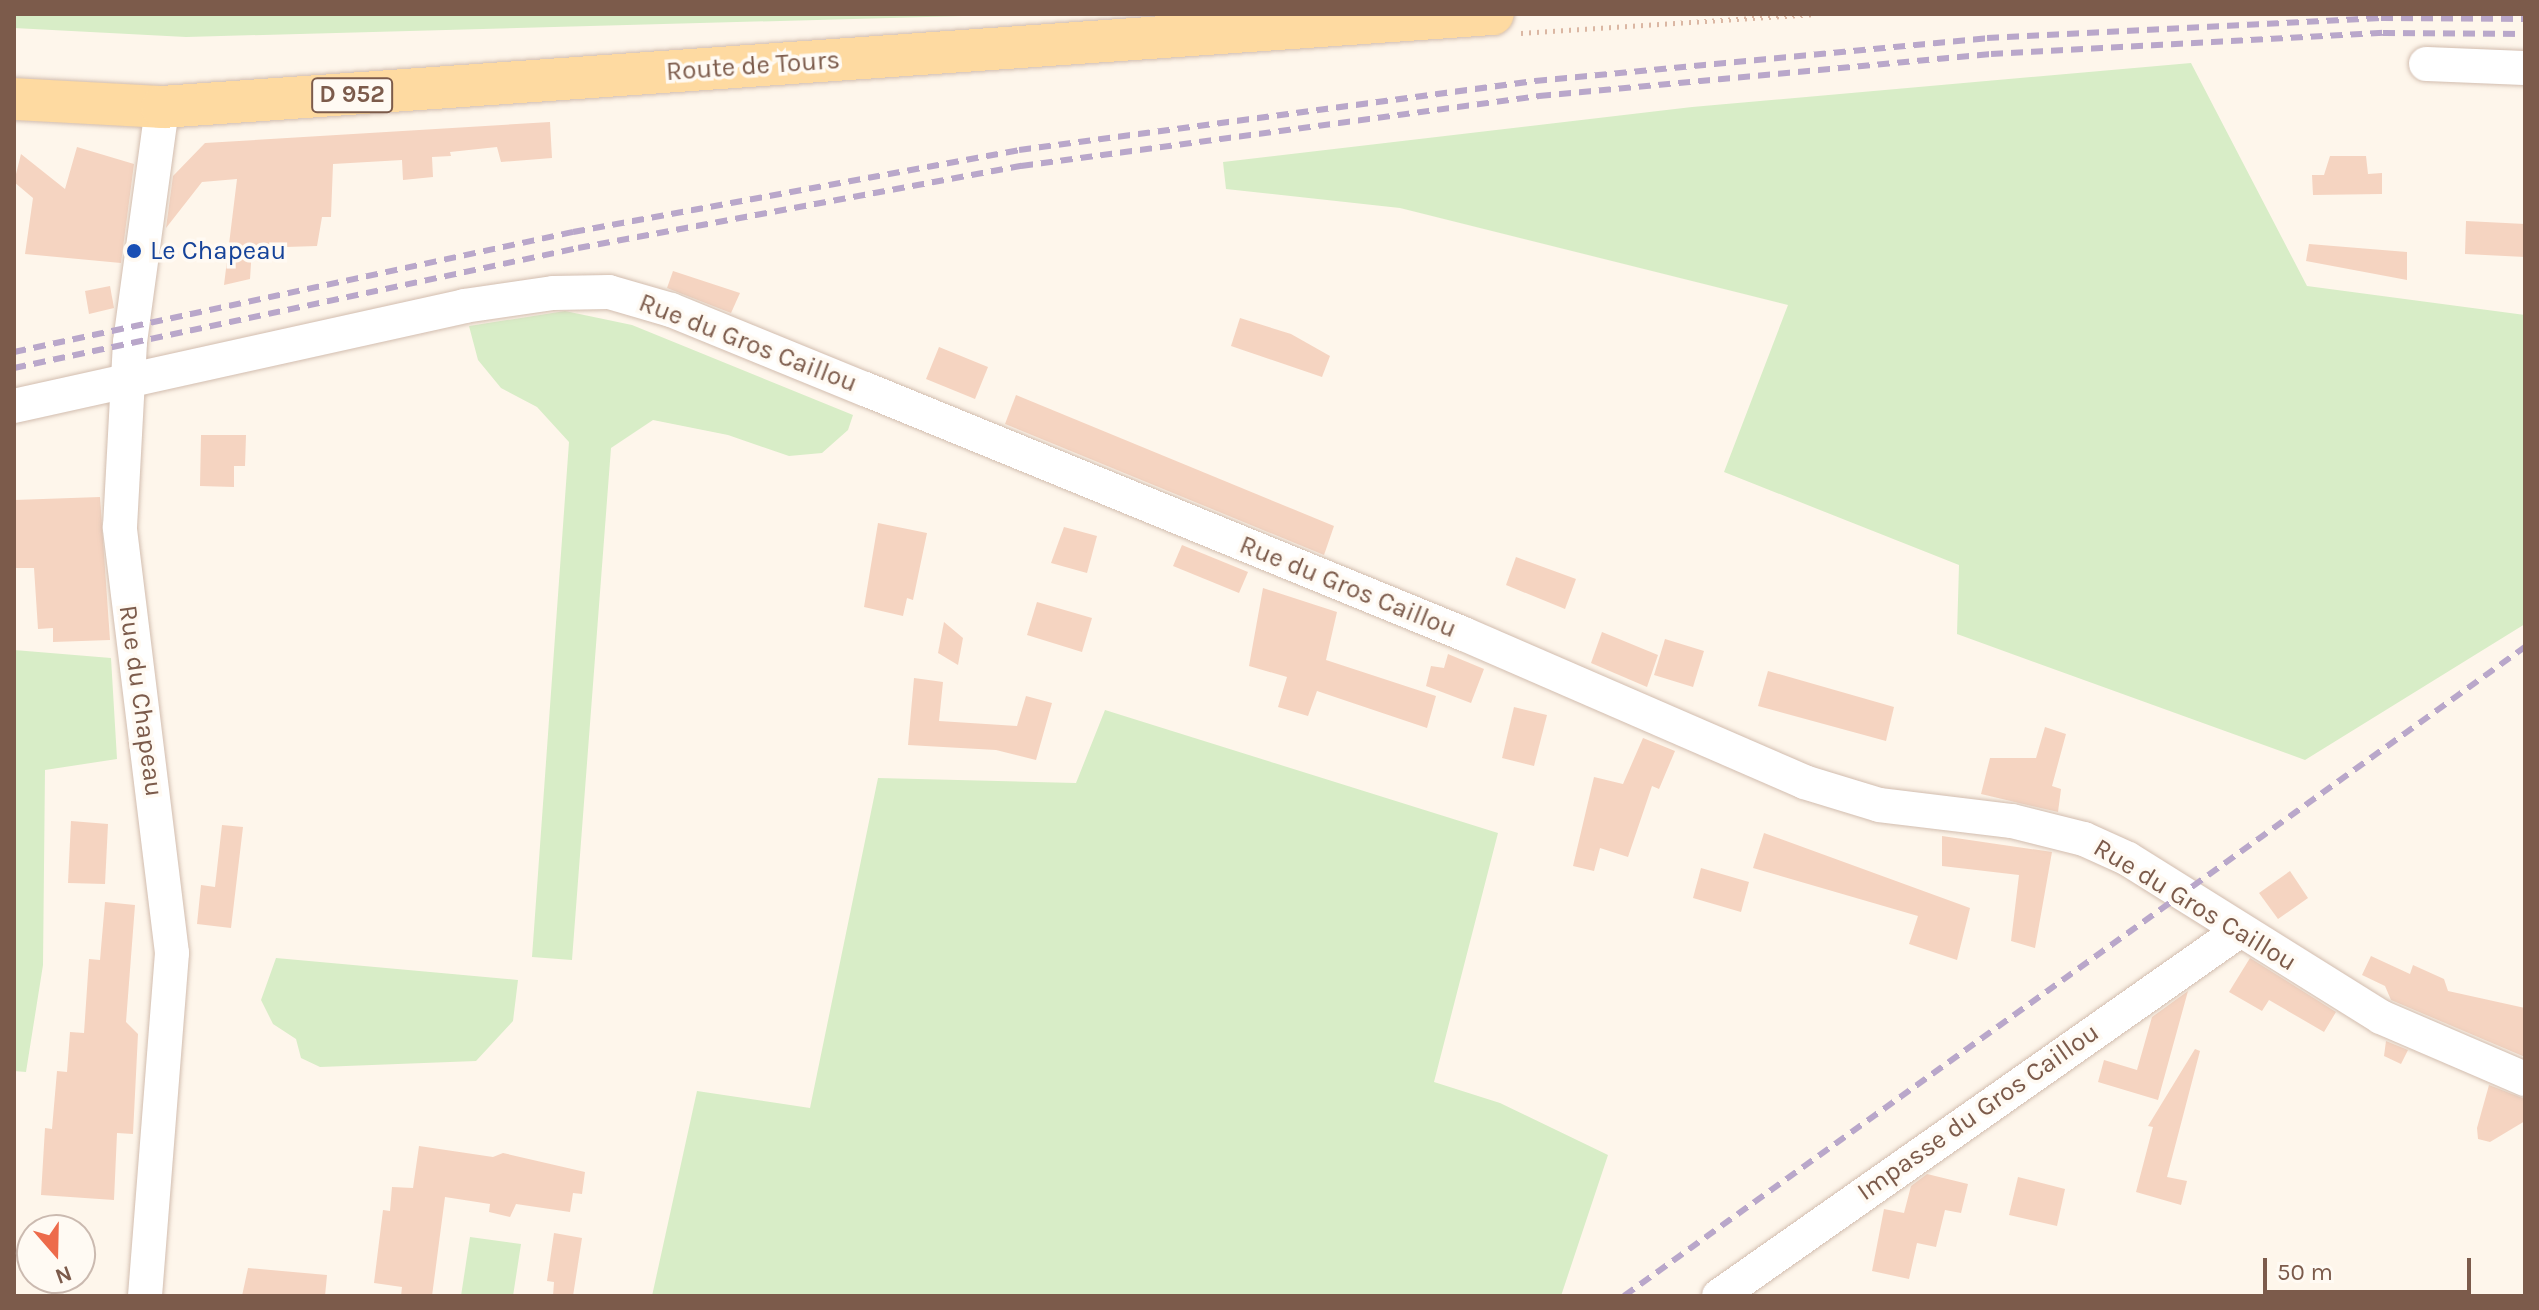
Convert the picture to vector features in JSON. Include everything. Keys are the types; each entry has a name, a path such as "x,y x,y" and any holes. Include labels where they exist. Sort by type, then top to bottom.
{"main road":[{"name":"Route de Tours","path":"14,99 162,107 1493,14"}],"street":[{"path":"2426,64 2525,68"},
{"name":"Rue du Chapeau","path":"145,1296 172,953 120,527 128,378 162,107"},
{"name":"Rue du Gros Caillou","path":"14,406 128,378 464,306 553,293 609,292 671,310 1464,634 1804,782 1879,805 2012,821 2084,839 2128,859 2381,1017 2525,1079"},
{"name":"Impasse du Gros Caillou","path":"1719,1296 2239,931"}],"green space":[{"path":"14,14 1034,14 186,37 14,28"},
{"path":"2191,63 2307,286 2525,315 2525,624 2305,760 1957,634 1959,565 1724,472 1788,305 1400,208 1226,189 1223,162 1692,107"},
{"path":"565,311 632,325 853,415 848,430 822,453 789,456 728,435 653,420 611,448 572,960 532,957 569,442 537,407 501,388 478,360 469,326"},
{"path":"14,650 111,658 117,759 45,770 43,965 26,1072 14,1071"},
{"path":"1105,710 1498,833 1434,1082 1500,1103 1608,1155 1561,1296 652,1296 697,1091 810,1108 878,778 1076,783"},
{"path":"276,958 518,980 513,1021 476,1061 320,1067 301,1058 296,1039 273,1024 261,1000"},
{"path":"470,1237 521,1244 513,1296 461,1296"}],"building":[{"path":"550,122 552,158 501,162 497,147 450,152 451,156 432,157 433,177 403,180 402,160 333,164 331,217 322,217 317,246 252,248 250,279 224,285 237,179 202,182 166,228 173,176 205,143"},
{"path":"77,147 134,164 121,263 25,254 33,198 14,182 21,154 65,189"},
{"path":"2330,156 2366,156 2368,174 2382,173 2382,194 2313,195 2312,175 2324,175"},
{"path":"2466,221 2525,224 2525,257 2465,254"},
{"path":"2309,244 2407,252 2407,280 2306,261"},
{"path":"673,271 740,293 731,313 667,288"},
{"path":"110,286 114,308 89,314 85,291"},
{"path":"1240,318 1291,334 1330,356 1322,377 1231,346"},
{"path":"939,347 988,367 975,399 926,379"},
{"path":"1016,395 1334,526 1324,555 1005,424"},
{"path":"201,435 246,435 245,466 234,466 234,487 200,486"},
{"path":"100,497 110,640 53,642 53,628 38,629 34,568 14,568 14,500"},
{"path":"878,523 927,533 913,600 907,598 903,616 864,607"},
{"path":"1064,527 1097,536 1087,573 1051,563"},
{"path":"1182,545 1248,572 1239,593 1173,566"},
{"path":"1516,557 1576,579 1565,609 1506,585"},
{"path":"1263,588 1337,612 1326,660 1436,696 1427,728 1317,691 1308,716 1278,707 1287,677 1249,666"},
{"path":"1037,602 1092,618 1082,652 1027,635"},
{"path":"944,622 963,638 958,665 938,653"},
{"path":"1602,632 1658,655 1647,687 1591,663"},
{"path":"1665,639 1704,651 1693,687 1654,675"},
{"path":"1448,654 1484,669 1471,703 1426,686 1431,666 1444,668"},
{"path":"1768,671 1894,707 1886,741 1758,706"},
{"path":"914,678 943,682 939,721 1017,726 1026,696 1052,703 1036,760 996,750 908,745"},
{"path":"1514,707 1547,715 1534,766 1502,758"},
{"path":"2045,727 2066,734 2052,786 2061,789 2058,812 1981,794 1990,758 2036,758"},
{"path":"1643,738 1675,751 1659,789 1652,786 1628,857 1600,848 1594,871 1573,866 1594,777 1623,784"},
{"path":"71,821 108,824 105,884 68,883"},
{"path":"222,825 243,827 231,928 197,924 201,885 215,887"},
{"path":"1764,833 1970,908 1957,960 1909,944 1918,916 1753,868"},
{"path":"1942,836 2052,852 2035,948 2011,941 2019,875 1942,866"},
{"path":"1701,868 1749,882 1741,912 1693,898"},
{"path":"2290,871 2308,898 2278,919 2259,893"},
{"path":"105,902 135,905 126,1022 138,1034 133,1134 117,1133 114,1200 41,1195 45,1128 52,1129 57,1071 67,1072 70,1032 84,1033 89,959 100,960"},
{"path":"2371,956 2410,974 2413,965 2444,979 2448,991 2525,1008 2525,1057 2391,1000 2385,986 2362,975"},
{"path":"2250,958 2336,1012 2324,1032 2269,1000 2262,1011 2229,992"},
{"path":"2188,991 2158,1100 2098,1082 2104,1060 2137,1070 2152,1017"},
{"path":"2386,1041 2408,1050 2401,1064 2384,1056"},
{"path":"2195,1049 2200,1051 2167,1177 2187,1181 2181,1205 2136,1192 2153,1127 2148,1126"},
{"path":"2489,1085 2525,1099 2525,1121 2490,1142 2478,1139 2477,1128"},
{"path":"419,1146 493,1157 503,1153 585,1172 582,1194 573,1193 570,1212 516,1204 510,1217 489,1212 490,1204 445,1197 432,1296 401,1296 402,1287 374,1283 383,1210 390,1211 392,1187 413,1188"},
{"path":"1927,1174 1968,1184 1961,1213 1945,1210 1936,1247 1917,1243 1909,1279 1872,1271 1884,1209 1904,1213 1911,1186"},
{"path":"2018,1177 2065,1189 2057,1226 2009,1215"},
{"path":"554,1233 582,1238 573,1296 553,1296 554,1282 547,1281"},
{"path":"248,1268 327,1275 325,1296 242,1296"}],"railway":[{"path":"14,352 573,232 1019,150 1535,81 1987,38 2381,18 2525,19"},
{"path":"14,368 578,248 1021,166 1539,96 1991,54 2383,33 2525,34"},
{"path":"1624,1296 2525,647"}],"place":[{"name":"Le Chapeau","path":"134,251"}]}
